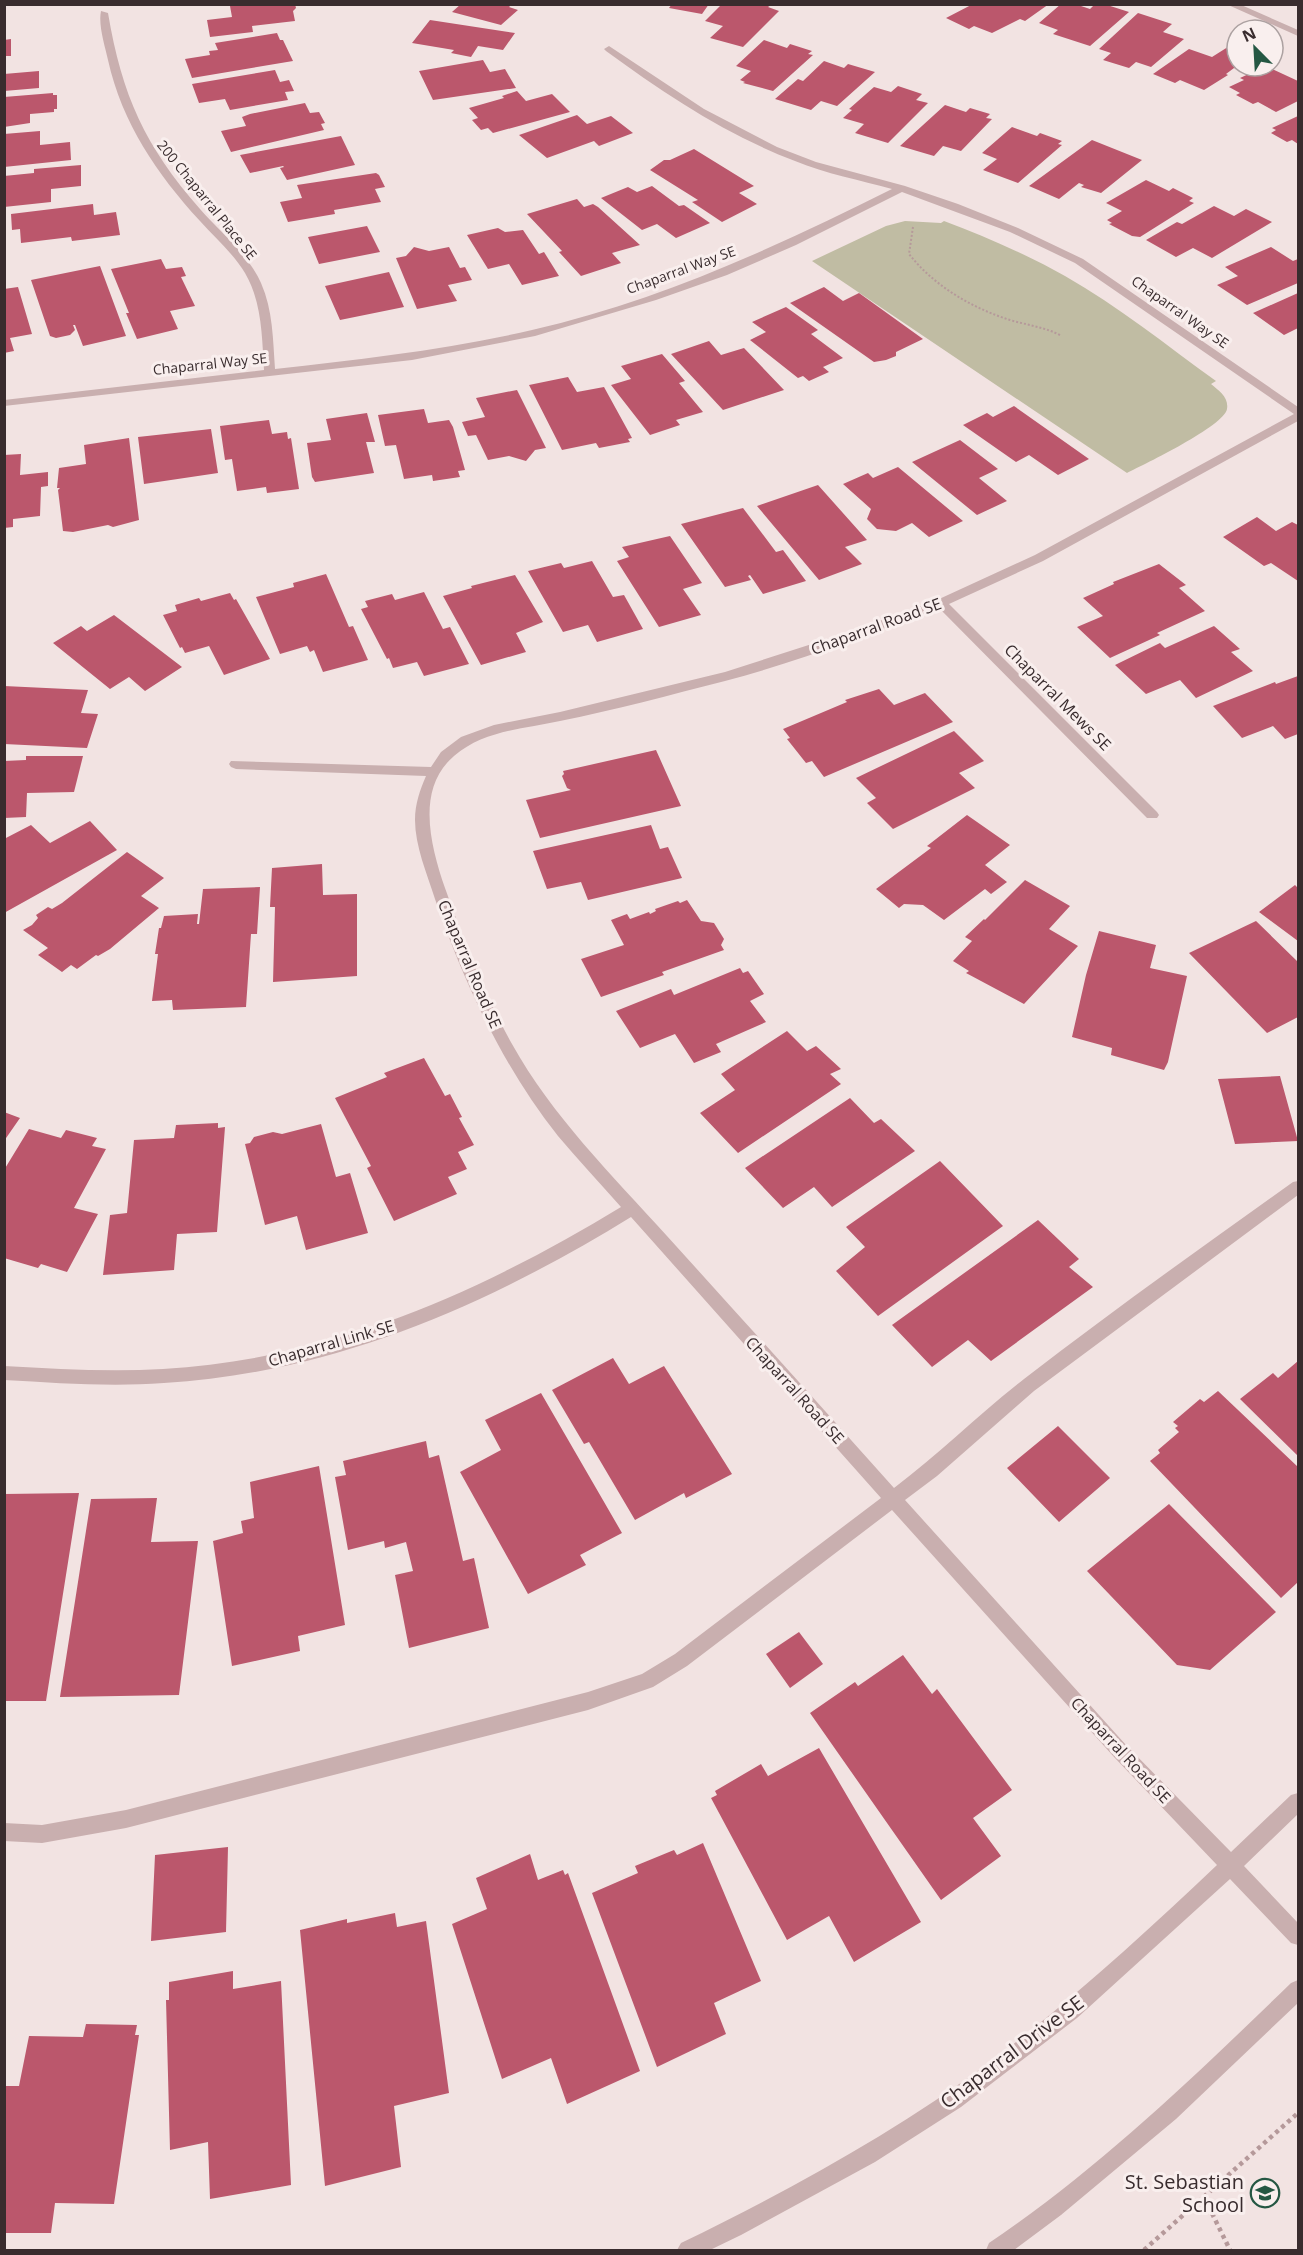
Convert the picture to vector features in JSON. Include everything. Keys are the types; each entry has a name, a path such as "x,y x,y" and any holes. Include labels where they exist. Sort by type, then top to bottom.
{"street":[{"path":"1230,4 1299,33"},
{"name":"200 Chaparral Place SE","path":"104,13 107,40 124,105 140,138 167,177 235,252 255,282 263,311 270,372"},
{"path":"609,49 683,101 748,138 801,160 901,189"},
{"name":"Chaparral Way SE","path":"4,403 412,357 535,333 595,316 723,273 792,243 901,189 1014,230 1079,261 1299,412"},
{"name":"Chaparral Road SE","path":"1299,417 1127,513 1039,558 941,603 848,637 727,676 570,714 499,728 466,740 447,755 435,772 425,793 422,821 430,864 478,994 508,1052 563,1131 1120,1751 1299,1936"},
{"name":"Chaparral Mews SE","path":"941,603 1152,815"},
{"path":"236,764 435,772"},
{"path":"4,1833 42,1834 126,1819 588,1701 647,1681 681,1660 894,1499 962,1445 1028,1386 1176,1275 1299,1187"},
{"name":"Chaparral Link SE","path":"4,1372 115,1378 196,1372 275,1360 342,1343 429,1314 519,1274 632,1209"},
{"name":"Chaparral Drive SE","path":"688,2250 759,2217 789,2200 859,2160 949,2102 1044,2032 1231,1866 1299,1802"},
{"path":"996,2250 1049,2212 1190,2094 1299,1990"}],"path":[{"path":"913,225 909,254 923,270 939,282 990,313 1060,335"},
{"path":"1144,2250 1205,2199 1299,2113"},
{"path":"1205,2199 1230,2250"}],"shaded area":[{"path":"905,221 941,223 944,221 1036,260 1085,288 1216,381 1211,384 1225,398 1227,405 1223,416 1199,434 1127,473 812,261 886,226"}],"building":[{"path":"295,4 296,8 293,11 295,21 252,26 253,32 210,37 207,20 232,17 230,6"},
{"path":"461,4 512,4 509,7 518,10 501,25 452,12"},
{"path":"672,4 709,4 702,14 669,8"},
{"path":"722,4 772,4 768,7 779,11 743,47 710,38 723,26 705,21"},
{"path":"973,4 1049,4 1025,21 1020,19 992,33 974,26 969,29 946,18"},
{"path":"1061,4 1075,4 1090,9 1095,4 1104,4 1129,12 1090,46 1053,34 1058,30 1039,23"},
{"path":"1138,13 1172,24 1163,32 1184,39 1151,67 1136,62 1129,68 1103,60 1111,53 1099,49"},
{"path":"430,20 515,33 503,50 478,46 471,57 451,53 454,50 412,43"},
{"path":"277,33 293,61 192,78 185,59 210,55 209,51 218,50 215,43"},
{"path":"11,39 11,56 4,56 4,40"},
{"path":"764,40 787,48 790,44 812,51 808,54 813,55 773,91 743,83 745,82 740,80 751,71 736,66"},
{"path":"1189,49 1212,57 1225,49 1225,77 1204,90 1180,80 1175,83 1153,74"},
{"path":"483,60 490,72 505,69 516,88 433,100 419,71"},
{"path":"824,61 844,68 848,64 875,72 837,106 821,101 811,110 775,99 798,79 803,81"},
{"path":"275,70 280,82 289,80 294,91 285,92 288,100 230,110 225,99 199,103 192,84"},
{"path":"39,71 39,88 4,91 4,74"},
{"path":"1285,75 1298,81 1298,101 1276,112 1258,102 1253,104 1236,95 1240,93 1229,87 1244,80 1240,78 1285,78"},
{"path":"898,86 922,94 916,100 928,103 888,143 855,133 864,124 843,118 852,110 849,109 874,87 891,92"},
{"path":"517,91 526,101 552,94 570,112 493,133 488,128 481,130 472,120 478,118 469,108 504,98 502,96"},
{"path":"53,93 57,95 57,109 54,109 54,112 30,114 30,123 4,127 4,97"},
{"path":"305,103 310,113 319,112 325,123 321,124 324,130 231,152 221,131 246,126 242,117"},
{"path":"945,105 966,112 970,108 990,114 986,118 992,119 961,151 943,146 934,156 900,146"},
{"path":"577,115 587,124 611,116 633,133 599,146 594,141 547,158 519,135"},
{"path":"1298,116 1298,144 1292,140 1287,142 1271,133 1276,130 1272,128"},
{"path":"1012,127 1037,136 1040,133 1062,141 1058,144 1062,145 1018,183 983,170 997,159 982,153"},
{"path":"40,131 40,145 70,142 71,160 4,167 4,134"},
{"path":"341,136 355,165 287,180 280,168 283,166 250,173 240,155"},
{"path":"1092,140 1142,160 1101,193 1081,187 1084,185 1079,183 1059,199 1029,186"},
{"path":"694,149 754,186 739,193 757,204 722,222 692,202 698,200 650,170 664,160 670,160"},
{"path":"81,165 81,186 51,189 51,202 4,207 4,176 34,173 34,169"},
{"path":"376,173 385,187 375,189 381,202 334,210 335,214 288,222 280,202 302,198 297,185"},
{"path":"1146,180 1169,191 1173,188 1193,198 1189,201 1194,203 1140,237 1132,236 1109,224 1112,223 1107,220 1122,211 1106,203"},
{"path":"652,186 679,206 684,205 710,223 676,238 657,224 642,230 601,198 628,187 637,192"},
{"path":"577,199 584,207 593,204 598,207 640,245 612,253 621,263 581,276 559,252 562,251 527,214"},
{"path":"93,204 94,215 116,212 120,235 72,241 71,237 21,243 20,229 12,230 11,214"},
{"path":"1214,206 1234,216 1246,209 1272,222 1212,258 1193,248 1176,257 1146,240 1177,222 1182,224"},
{"path":"367,226 380,252 319,264 308,237"},
{"path":"498,228 505,232 523,230 539,254 544,252 559,276 522,285 509,264 488,269 467,235"},
{"path":"414,247 429,251 449,247 460,268 465,267 472,280 448,285 457,301 417,309 396,258 406,256"},
{"path":"1271,247 1293,261 1298,259 1298,283 1247,305 1217,285 1238,276 1225,267"},
{"path":"161,259 166,269 182,267 186,276 181,277 195,306 170,311 178,329 137,339 111,269"},
{"path":"100,266 126,336 83,346 75,325 73,325 75,330 70,335 56,338 50,336 31,280"},
{"path":"389,272 404,307 340,320 325,286"},
{"path":"18,287 32,334 10,338 14,351 4,353 4,289"},
{"path":"824,287 843,301 859,293 923,339 896,352 896,356 874,362 790,303"},
{"path":"1298,293 1298,328 1284,335 1253,313"},
{"path":"786,307 818,330 811,334 843,358 823,367 829,372 809,381 803,376 798,378 750,340 766,332 752,322"},
{"path":"709,341 721,355 744,348 784,390 723,410 671,354"},
{"path":"662,354 685,381 679,383 703,412 676,420 680,425 650,435 611,385 631,379 621,366"},
{"path":"568,377 577,392 604,387 632,438 628,439 630,442 599,448 596,443 562,450 529,385"},
{"path":"517,390 546,448 535,450 526,461 509,456 488,460 476,435 468,436 462,422 485,417 476,398"},
{"path":"1014,406 1089,459 1058,475 1029,455 1016,462 963,425 987,413 993,417"},
{"path":"424,409 428,423 449,420 453,427 465,470 458,471 460,477 433,481 432,475 404,479 396,445 385,446 378,415"},
{"path":"367,413 375,442 366,442 374,473 315,482 312,477 307,443 331,440 326,419"},
{"path":"269,420 272,434 287,432 288,439 291,438 299,489 267,493 266,487 237,491 232,459 225,460 220,426"},
{"path":"211,429 218,473 144,484 138,437"},
{"path":"129,438 139,520 113,527 108,525 73,532 63,531 58,490 60,488 57,488 59,468 86,464 84,445"},
{"path":"960,440 998,469 979,478 1007,501 977,515 912,462"},
{"path":"21,454 20,475 48,472 48,486 41,487 40,516 13,519 13,527 4,528 4,455"},
{"path":"898,467 963,521 929,537 912,523 896,531 877,529 867,519 871,509 843,484 868,473 873,478"},
{"path":"818,485 867,540 845,547 862,564 819,580 757,506"},
{"path":"743,508 776,552 783,550 806,581 763,594 750,575 748,576 751,580 725,587 681,524"},
{"path":"1257,517 1276,531 1292,522 1298,525 1298,581 1271,563 1264,566 1223,537"},
{"path":"670,536 702,583 683,589 701,615 659,627 617,561 629,557 622,547"},
{"path":"592,561 613,597 624,595 643,629 597,642 588,625 563,632 528,571 561,563 564,568"},
{"path":"1159,564 1186,585 1179,588 1205,611 1110,658 1077,627 1103,616 1083,598 1114,584 1113,582"},
{"path":"326,574 349,627 353,626 368,660 323,672 314,650 310,652 307,646 280,654 256,597 294,587 293,583"},
{"path":"515,575 543,622 516,633 526,652 481,665 443,596"},
{"path":"424,592 443,629 450,627 469,664 424,676 417,662 393,668 389,658 387,659 361,609 368,607 365,601 392,594 395,600"},
{"path":"230,593 234,600 236,599 270,659 224,675 209,646 185,653 182,647 180,648 163,615 177,611 175,605"},
{"path":"114,615 182,667 145,691 129,677 110,689 53,643 81,626 87,631"},
{"path":"1214,626 1240,649 1231,652 1253,671 1196,698 1180,680 1146,694 1115,665 1160,643 1165,648"},
{"path":"1298,676 1298,734 1285,739 1273,726 1242,738 1213,706 1275,682 1276,684"},
{"path":"4,686 88,690 81,713 98,714 87,748 4,744"},
{"path":"879,689 894,705 925,693 953,722 824,777 812,761 806,763 787,739 790,738 783,729 847,702 845,700"},
{"path":"954,731 984,761 959,773 975,788 893,829 867,803 876,798 856,778"},
{"path":"656,750 681,806 540,838 526,800 571,790 567,788 562,776 563,771"},
{"path":"26,756 83,756 74,792 27,793 26,817 4,818 4,761 26,760"},
{"path":"967,815 1010,845 985,865 1007,882 991,894 985,889 944,920 923,905 904,904 899,908 876,889 931,848 927,846"},
{"path":"90,821 117,850 4,913 4,839 31,825 50,843"},
{"path":"651,825 660,849 668,847 682,878 588,900 581,882 547,889 533,851"},
{"path":"127,852 164,878 141,896 159,908 110,949 96,955 77,969 71,965 62,972 38,955 48,948 23,930 32,925 38,918 36,915 48,907 52,909 62,903"},
{"path":"322,864 323,895 357,894 357,976 273,982 275,907 270,907 272,868"},
{"path":"1025,880 1070,906 1049,929 1078,946 1024,1004 966,973 969,971 953,961 972,941 965,937"},
{"path":"1295,885 1298,888 1298,941 1259,912"},
{"path":"260,887 257,934 251,934 246,1007 173,1010 172,1000 152,1001 158,954 155,954 159,928 161,928 164,916 198,914 197,924 199,924 203,889"},
{"path":"687,900 701,921 714,923 724,939 721,945 724,950 662,972 664,975 601,997 581,959 624,945 611,920 627,914 630,919 649,912 650,914 656,911 655,909"},
{"path":"1256,921 1298,962 1298,1017 1267,1033 1189,953"},
{"path":"1099,931 1156,945 1150,968 1187,976 1168,1062 1164,1070 1111,1055 1112,1048 1072,1037"},
{"path":"740,968 743,973 748,971 764,994 750,1001 766,1022 716,1044 721,1052 694,1063 675,1034 640,1048 616,1011 671,989 674,995"},
{"path":"787,1031 807,1051 816,1046 841,1069 830,1074 841,1084 738,1153 700,1113 735,1090 721,1074"},
{"path":"424,1058 445,1096 450,1094 462,1117 459,1118 474,1145 458,1152 467,1169 448,1177 457,1194 394,1221 367,1168 371,1166 335,1098 387,1077 384,1073"},
{"path":"1280,1076 1298,1141 1235,1144 1218,1079"},
{"path":"850,1098 874,1123 881,1119 915,1151 832,1207 814,1187 783,1208 745,1168"},
{"path":"4,1112 20,1118 4,1141"},
{"path":"218,1123 218,1128 225,1127 217,1232 177,1234 174,1270 103,1275 110,1215 127,1213 134,1140 174,1138 176,1125"},
{"path":"321,1124 336,1177 350,1173 368,1233 306,1250 297,1216 265,1225 245,1144 250,1143 254,1137 273,1132 282,1134"},
{"path":"29,1129 61,1138 66,1130 97,1138 92,1146 106,1149 74,1208 98,1214 67,1272 41,1264 38,1268 4,1258 4,1170"},
{"path":"940,1161 1003,1226 878,1316 836,1271 865,1247 846,1227"},
{"path":"1038,1220 1079,1259 1069,1267 1093,1287 991,1361 968,1340 932,1367 892,1325"},
{"path":"613,1358 629,1384 664,1366 732,1474 686,1498 684,1493 635,1520 589,1442 584,1444 552,1390"},
{"path":"1298,1361 1298,1456 1240,1399 1273,1373 1278,1378"},
{"path":"1218,1391 1298,1467 1298,1582 1281,1598 1150,1461 1160,1453 1158,1450 1179,1432 1175,1428 1178,1426 1173,1422 1200,1399 1204,1402"},
{"path":"541,1393 622,1533 580,1555 586,1565 528,1594 460,1472 501,1450 485,1420"},
{"path":"1058,1426 1110,1478 1059,1522 1007,1468"},
{"path":"426,1441 429,1458 439,1455 463,1561 474,1558 489,1628 409,1648 395,1575 413,1571 406,1542 385,1548 384,1541 348,1550 335,1477 346,1475 343,1461"},
{"path":"319,1466 345,1625 298,1636 300,1651 232,1666 213,1541 243,1533 241,1521 254,1518 250,1482"},
{"path":"79,1493 46,1701 4,1701 4,1494"},
{"path":"157,1498 151,1542 198,1541 179,1695 60,1697 91,1499"},
{"path":"1169,1504 1276,1612 1210,1670 1177,1665 1087,1571"},
{"path":"799,1632 823,1664 790,1688 766,1654"},
{"path":"903,1655 932,1694 937,1689 1012,1790 973,1818 1001,1856 941,1900 810,1713 855,1682 858,1686"},
{"path":"819,1748 921,1922 854,1962 829,1916 787,1940 711,1798 717,1795 715,1791 761,1764 768,1776"},
{"path":"703,1843 761,1981 714,2003 726,2034 657,2067 592,1893 638,1873 635,1866 674,1850 677,1855"},
{"path":"228,1847 226,1932 151,1941 155,1855"},
{"path":"530,1854 538,1880 563,1870 565,1875 568,1873 640,2071 567,2104 551,2058 502,2079 452,1924 487,1909 476,1878"},
{"path":"395,1913 397,1927 426,1921 449,2093 394,2106 401,2167 325,2186 300,1930 347,1919 347,1923"},
{"path":"233,1971 233,1989 281,1981 291,2185 210,2199 208,2142 170,2150 166,2000 169,2000 169,1982"},
{"path":"86,2024 137,2025 135,2035 139,2035 114,2204 55,2203 51,2233 4,2233 4,2086 19,2086 29,2036 83,2037"}],"place":[{"name":"St. Sebastian School","path":"1265,2193"}]}
